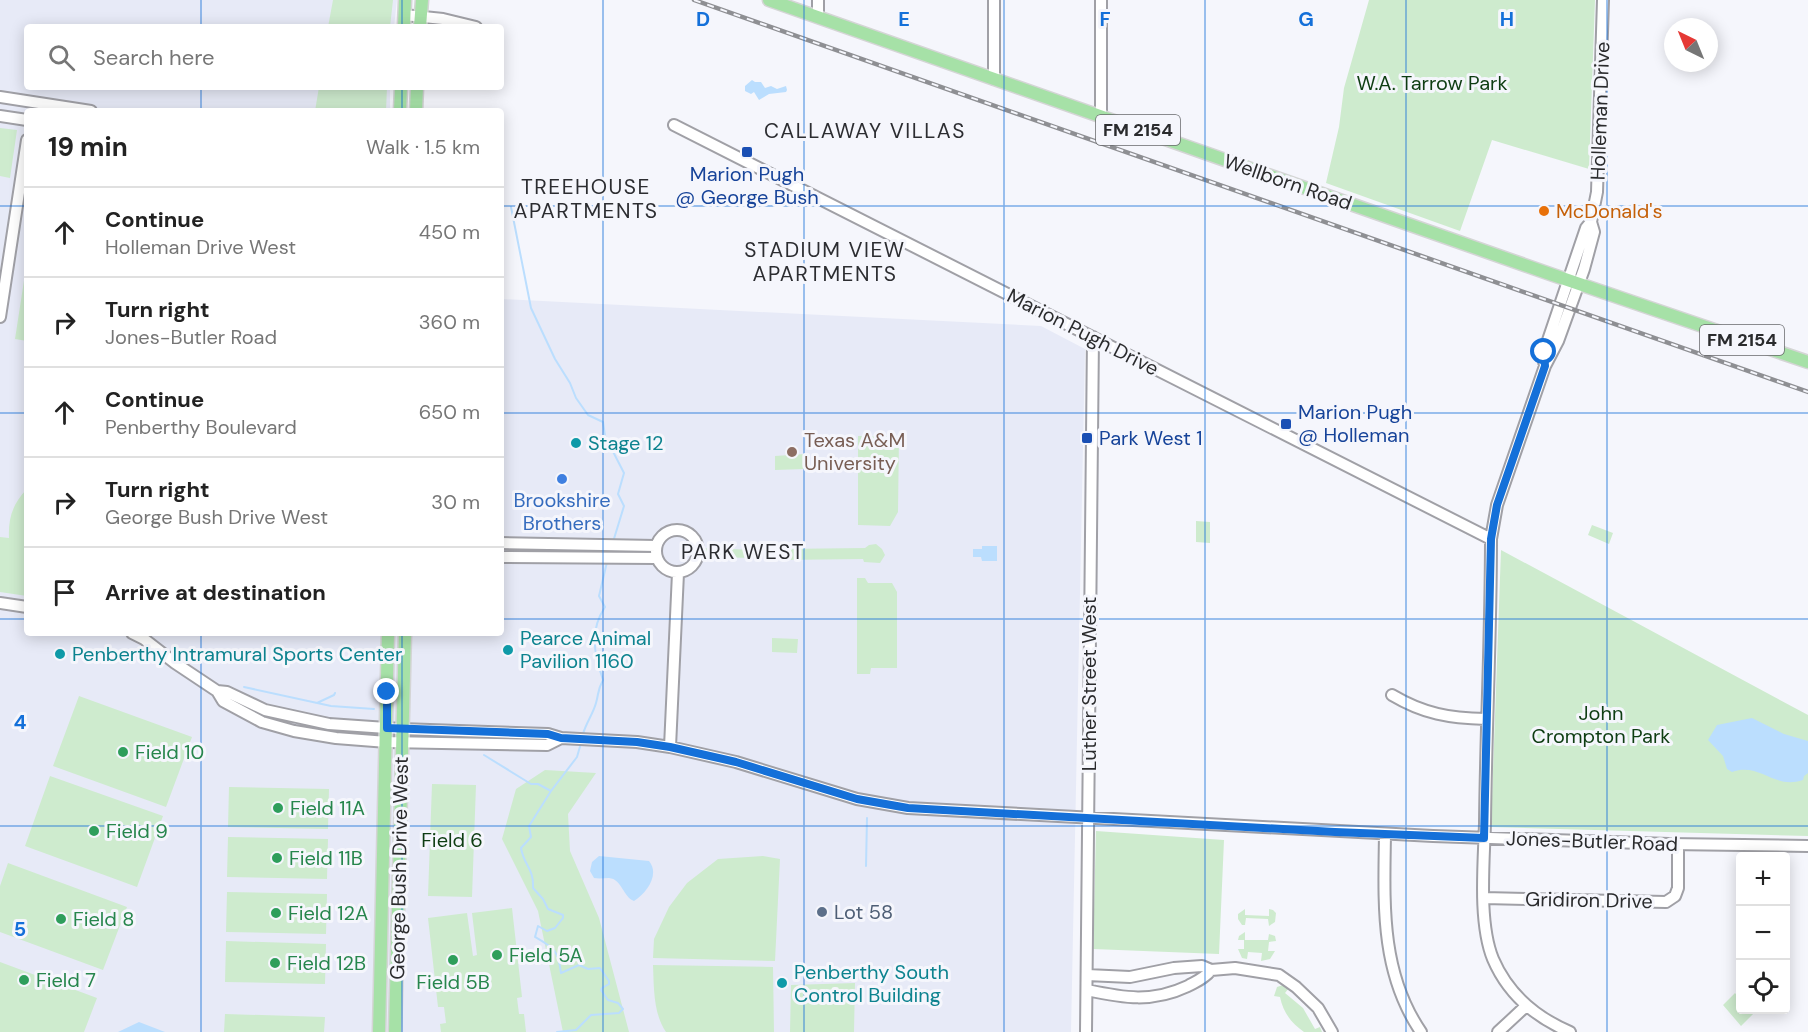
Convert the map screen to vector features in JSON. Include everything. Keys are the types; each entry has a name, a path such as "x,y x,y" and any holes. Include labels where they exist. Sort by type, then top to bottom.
{"main road":[{"path":"404,21 405,0"},
{"path":"421,22 422,0"},
{"name":"Wellborn Road","path":"769,0 1808,362"},
{"path":"400,108 401,90"},
{"path":"416,108 417,90"},
{"name":"George Bush Drive West","path":"379,1032 388,636"},
{"name":"George Bush Drive West","path":"396,1032 405,636"}],"street":[{"path":"818,0 818,17"},
{"path":"994,0 994,79"},
{"path":"1101,0 1101,117"},
{"name":"Holleman Drive","path":"1570,1032 1541,1018 1526,1006 1507,985 1492,957 1485,932 1484,838 1491,539 1497,505 1545,366 1558,341 1574,282 1594,232 1591,222 1599,170 1603,0"},
{"path":"404,21 421,22 443,19 464,24"},
{"path":"0,97 32,107"},
{"path":"0,116 24,120"},
{"name":"Marion Pugh Drive","path":"674,125 1491,539"},
{"path":"0,317 24,160"},
{"name":"Luther Street West","path":"1086,1032 1093,337"},
{"path":"675,530 688,533 694,538 699,552 697,559 689,569 678,573 664,569 656,552 660,538 667,532 675,530"},
{"path":"504,543 612,545 656,552"},
{"path":"504,557 609,557 656,552"},
{"path":"670,747 678,573"},
{"path":"0,603 24,607"},
{"path":"138,636 217,691 223,701 262,722 294,731 336,738 387,742 401,736"},
{"path":"217,691 227,692 266,710 329,724 387,728 401,736"},
{"path":"1392,695 1409,705 1437,715 1486,719"},
{"name":"Jones-Butler Road","path":"401,736 548,734 561,738 637,742 736,762 857,799 908,808 1385,834 1808,846"},
{"path":"1385,834 1384,906 1388,955 1404,1005 1420,1032"},
{"name":"Gridiron Drive","path":"1484,898 1666,902 1675,896 1678,888 1678,844"},
{"path":"1087,975 1130,977 1174,968 1202,966 1211,970 1235,968 1279,975 1296,987 1318,1008 1332,1032"},
{"path":"1087,990 1141,999 1163,996 1194,983 1211,970"},
{"path":"1498,1032 1526,1006"}],"shaded area":[{"name":"Texas A&M University","path":"0,0 397,0 394,24 24,24 24,90 390,90 390,108 24,108 24,636 504,636 504,299 1041,326 1085,349 1071,1032 0,1032"}],"green space":[{"path":"333,0 393,0 390,24 329,24"},
{"name":"W.A. Tarrow Park","path":"1369,0 1595,0 1589,169 1492,140 1460,231 1326,183 1339,127 1344,88"},
{"path":"318,90 387,90 386,108 316,108"},
{"path":"0,128 17,130 10,178 0,176"},
{"path":"24,280 24,340 15,339"},
{"path":"858,436 899,436 898,512 890,526 858,525"},
{"path":"805,454 804,469 775,470 775,456"},
{"path":"24,493 24,596 0,592 0,537 9,538 12,511"},
{"path":"1196,521 1210,522 1210,543 1196,542"},
{"path":"1592,525 1613,533 1609,544 1588,535"},
{"path":"876,544 885,555 880,563 864,562 863,559 780,560 780,549 865,548"},
{"path":"703,548 757,550 756,558 703,557"},
{"name":"John Crompton Park","path":"1501,550 1808,715 1808,836 1491,827"},
{"path":"857,578 865,578 868,583 892,583 897,592 897,668 871,668 870,674 857,674"},
{"path":"772,638 798,639 797,653 772,652"},
{"name":"Field 10","path":"79,696 192,737 166,807 53,766"},
{"path":"545,770 596,773 568,814 570,851 599,918 629,1032 563,1032 538,911 502,839 516,789"},
{"name":"Field 9","path":"50,776 163,816 137,887 25,846"},
{"name":"Field 6","path":"432,784 476,785 472,897 428,896"},
{"name":"Field 11A","path":"229,787 329,789 328,829 228,827"},
{"path":"1096,831 1224,840 1219,954 1093,949"},
{"name":"Field 11B","path":"228,837 328,839 327,879 227,877"},
{"path":"763,856 780,859 775,961 653,958 654,939 669,907 687,883 718,859"},
{"name":"Field 8","path":"8,863 127,907 103,970 0,932 0,886"},
{"name":"Field 12A","path":"227,892 327,894 326,934 226,932"},
{"path":"512,908 522,997 517,998 519,1014 524,1014 526,1032 441,1032 440,1024 446,1023 444,1007 438,1007 428,918 467,913 473,956 477,955 472,913"},
{"path":"1245,909 1245,915 1269,916 1269,909 1273,910 1276,913 1275,922 1269,926 1268,919 1246,918 1245,925 1242,925 1238,914"},
{"path":"1245,932 1245,940 1268,940 1269,934 1275,936 1276,941 1269,942 1268,951 1275,951 1270,959 1261,961 1262,953 1248,952 1247,959 1242,958 1238,949 1244,949 1244,940 1238,940 1239,936"},
{"name":"Field 12B","path":"226,941 326,944 325,984 225,982"},
{"name":"Field 7","path":"0,962 97,998 84,1032 0,1032"},
{"path":"653,965 773,967 774,1032 666,1032 656,1008"},
{"path":"855,983 854,1032 790,1032 791,985"},
{"path":"1283,985 1289,988 1285,993 1303,1008 1315,1029 1320,1027 1322,1032 1304,1032 1291,1021 1283,1008 1280,997 1274,996 1277,987"},
{"path":"1735,993 1736,1014 1753,1014 1741,1026 1723,1005"},
{"path":"225,1014 325,1017 324,1032 224,1032"}],"water":[{"path":"752,80 761,82 765,88 771,86 777,89 786,86 787,90 769,94 759,100 754,92 751,94 745,91 745,86"},
{"path":"982,546 997,546 997,561 982,561 981,557 973,557 973,549 982,549"},
{"path":"1752,718 1784,734 1808,741 1808,773 1803,780 1783,782 1751,770 1732,772 1727,769 1723,756 1708,740 1717,725"},
{"path":"599,856 649,861 653,877 647,888 634,901 627,896 617,881 609,878 594,878 590,871 592,862"},
{"path":"139,1022 165,1032 118,1032"}],"waterway":[{"path":"511,207 531,308 576,398 588,415 603,422 605,436 624,473 618,494 624,506 613,542"},
{"path":"583,734 595,707 603,680 595,651 595,634 605,607 599,596 607,562"},
{"path":"244,687 331,706 374,709"},
{"path":"317,703 335,693"},
{"path":"557,1032 576,1030 591,1015 619,1013 623,1009 618,1003 608,1000 601,990 609,984 609,981 600,968 588,969 579,965 561,973 554,950 535,937 538,926 547,931 555,928 563,915 548,909 533,888 532,876 521,848 531,837 529,826 551,791 577,757 581,743"},
{"path":"484,755 531,784 538,784 551,791"},
{"path":"866,866 867,818"}],"railway":[{"path":"694,0 1808,392"}],"place":[{"name":"Marion Pugh @ George Bush","path":"747,152"},
{"name":"McDonald's","path":"1544,211"},
{"name":"Marion Pugh @ Holleman","path":"1286,424"},
{"name":"Park West 1","path":"1087,438"},
{"name":"Stage 12","path":"576,443"},
{"name":"Texas A&M University","path":"792,452"},
{"name":"Brookshire Brothers","path":"562,479"},
{"name":"Pearce Animal Pavilion 1160","path":"508,650"},
{"name":"Penberthy Intramural Sports Center","path":"60,654"},
{"name":"Field 10","path":"123,752"},
{"name":"Field 11A","path":"278,808"},
{"name":"Field 9","path":"94,831"},
{"name":"Field 11B","path":"277,858"},
{"name":"Lot 58","path":"822,912"},
{"name":"Field 12A","path":"276,913"},
{"name":"Field 8","path":"61,919"},
{"name":"Field 5A","path":"497,955"},
{"name":"Field 5B","path":"453,960"},
{"name":"Field 12B","path":"275,963"},
{"name":"Field 7","path":"24,980"},
{"name":"Penberthy South Control Building","path":"782,983"}],"district":[{"name":"CALLAWAY VILLAS","path":"865,131"},
{"name":"TREEHOUSE APARTMENTS","path":"586,199"},
{"name":"STADIUM VIEW APARTMENTS","path":"825,262"},
{"name":"PARK WEST","path":"743,552"}],"route":[{"path":"387,692 387,728 548,734 561,738 637,742 670,747 736,762 857,799 908,808 1484,838 1491,539 1497,505 1545,366 1544,352"}]}
